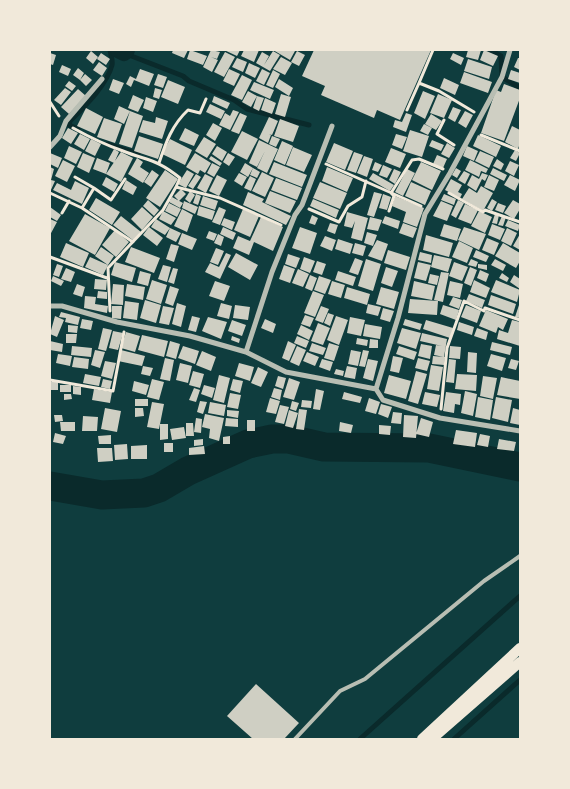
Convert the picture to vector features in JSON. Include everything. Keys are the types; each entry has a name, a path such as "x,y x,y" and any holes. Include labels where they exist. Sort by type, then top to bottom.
{"main road":[{"path":"422,739 520,648"},
{"path":"432,739 520,662"}],"street":[{"path":"376,389 428,208 450,173 461,149 473,132 502,77 510,50"},
{"path":"50,147 60,136 65,124 102,78"},
{"path":"246,352 272,272 302,205 332,126"},
{"path":"50,306 62,306 87,315 190,336 246,352 286,372 376,389 383,400 440,418 520,431"}],"lane":[{"path":"295,739 340,691 365,679 461,600 520,556"}],"path":[{"path":"407,110 433,50"},
{"path":"419,83 439,91 481,116"},
{"path":"159,163 168,134 177,120 188,110 200,113 206,100"},
{"path":"50,102 65,124 110,146 159,163 180,178 163,210 108,268 110,320"},
{"path":"444,120 437,134 461,149"},
{"path":"473,132 520,151"},
{"path":"391,194 412,160 419,158 450,173"},
{"path":"318,162 428,208"},
{"path":"75,176 111,200 125,180"},
{"path":"302,205 339,222 348,206 362,197 366,181"},
{"path":"176,187 220,198 290,229"},
{"path":"82,208 94,188"},
{"path":"439,188 483,212 485,210 500,214 520,222"},
{"path":"50,193 82,208 133,242"},
{"path":"390,211 394,196 391,194"},
{"path":"62,213 69,201"},
{"path":"50,257 107,278"},
{"path":"440,418 447,348 464,301 484,311 485,308 520,320"},
{"path":"50,380 113,391 117,360 126,324"}],"building":[{"path":"173,50 188,50 184,58 172,53"},
{"path":"190,50 207,56 203,65 187,59"},
{"path":"211,50 220,52 217,59 211,57 218,60 212,72 203,67"},
{"path":"224,50 240,50 237,56"},
{"path":"244,50 259,50 254,62 241,56"},
{"path":"273,50 294,50 295,51 290,60"},
{"path":"314,50 431,50 400,120 377,110 374,118 321,95 325,86 302,76"},
{"path":"468,50 481,50 478,60 466,57"},
{"path":"484,50 498,56 493,66 480,60"},
{"path":"91,51 98,57 93,64 86,58"},
{"path":"273,51 280,55 270,71 256,63 262,52 269,56 264,65"},
{"path":"297,51 305,55 299,66 291,62"},
{"path":"225,52 235,57 224,77 214,72"},
{"path":"50,53 56,55 53,65 50,64"},
{"path":"101,53 110,59 106,65 97,59"},
{"path":"453,53 464,58 461,65 450,59"},
{"path":"281,57 292,63 285,75 273,69"},
{"path":"237,58 247,62 243,72 232,67"},
{"path":"518,58 520,58 520,70 514,67"},
{"path":"468,59 492,67 489,79 464,71"},
{"path":"99,62 107,68 102,76 93,70"},
{"path":"249,63 260,68 255,78 245,73"},
{"path":"62,65 71,69 68,76 59,72"},
{"path":"78,68 84,73 80,80 73,75"},
{"path":"140,69 154,74 149,86 134,80 131,87 126,84 130,76 136,79"},
{"path":"229,69 240,74 234,86 223,81"},
{"path":"262,69 270,73 264,85 256,81"},
{"path":"273,70 280,74 273,88 266,85"},
{"path":"511,70 520,73 520,83 508,79"},
{"path":"464,72 492,82 488,93 460,83"},
{"path":"85,74 92,80 86,86 80,80"},
{"path":"158,74 167,77 163,88 154,85"},
{"path":"242,75 252,80 242,100 231,95"},
{"path":"444,78 459,85 455,95 440,88"},
{"path":"113,79 124,83 119,94 109,90"},
{"path":"279,79 293,88 289,96 275,87"},
{"path":"168,80 185,87 178,104 161,97"},
{"path":"69,81 76,86 72,91 65,86"},
{"path":"254,82 274,90 270,99 250,90"},
{"path":"504,84 520,90 520,98 504,141 481,133 496,90 501,92"},
{"path":"65,88 71,92 61,105 54,100"},
{"path":"155,88 162,90 159,99 153,97"},
{"path":"78,89 86,96 69,114 61,107"},
{"path":"248,91 257,96 251,107 242,102"},
{"path":"423,91 435,96 425,119 414,113"},
{"path":"281,94 291,97 285,117 275,114"},
{"path":"438,94 452,100 444,118 430,113"},
{"path":"133,95 144,100 138,112 128,108"},
{"path":"214,96 230,103 227,109 212,102"},
{"path":"257,96 264,98 259,111 253,108"},
{"path":"146,97 157,101 153,112 143,108"},
{"path":"265,98 276,103 272,114 261,110"},
{"path":"210,104 225,111 221,119 206,112"},
{"path":"119,106 130,111 124,124 114,119"},
{"path":"453,107 461,110 455,122 448,118"},
{"path":"86,108 103,117 95,134 77,126"},
{"path":"233,110 239,112 230,130 219,125 225,113 230,116"},
{"path":"130,111 143,116 132,148 119,144"},
{"path":"465,111 473,115 466,128 458,123"},
{"path":"240,113 247,116 239,134 231,131"},
{"path":"406,113 412,115 406,132 393,127 395,120 402,122"},
{"path":"431,114 442,121 436,130 425,124"},
{"path":"156,117 168,121 162,139 139,132 143,120 155,123"},
{"path":"269,117 278,121 272,135 269,134 271,135 268,143 259,138"},
{"path":"104,118 122,124 115,143 97,137"},
{"path":"280,119 299,126 293,142 274,136"},
{"path":"213,123 222,128 215,141 206,135"},
{"path":"424,124 432,128 428,135 420,131"},
{"path":"512,126 520,130 518,149 505,142"},
{"path":"68,128 78,133 71,144 62,138"},
{"path":"185,128 199,135 194,146 179,140"},
{"path":"410,130 429,136 422,157 403,151"},
{"path":"242,131 258,139 247,160 231,152"},
{"path":"80,134 90,139 84,150 74,144"},
{"path":"396,134 407,137 402,149 392,145"},
{"path":"478,135 501,146 496,157 473,146"},
{"path":"139,136 163,144 158,159 134,151"},
{"path":"272,136 280,139 276,147 269,144"},
{"path":"204,137 216,144 207,158 195,151"},
{"path":"91,139 101,144 95,156 85,151"},
{"path":"170,139 192,150 185,165 162,154"},
{"path":"259,140 278,149 267,173 257,168 265,151 257,167 249,163"},
{"path":"432,140 444,145 441,151 429,146"},
{"path":"282,141 293,146 285,165 274,160"},
{"path":"334,143 353,151 345,170 326,162"},
{"path":"447,143 455,148 449,158 441,154"},
{"path":"69,146 82,152 76,164 64,158"},
{"path":"217,146 227,152 222,161 212,154"},
{"path":"467,146 478,151 474,161 463,156"},
{"path":"293,147 312,155 304,172 286,165"},
{"path":"391,148 406,154 400,168 385,162"},
{"path":"114,149 119,152 114,163 108,160"},
{"path":"515,150 520,153 516,161 510,158"},
{"path":"480,151 494,157 489,168 475,161"},
{"path":"121,152 133,158 121,182 106,174"},
{"path":"354,152 363,155 356,173 347,170"},
{"path":"50,153 62,158 58,168 50,164"},
{"path":"83,153 95,158 89,173 77,167"},
{"path":"195,153 211,163 205,173 200,170 198,174 186,167"},
{"path":"228,153 235,157 229,166 223,162"},
{"path":"437,155 447,159 443,168 433,164"},
{"path":"211,156 222,163 220,166 209,159"},
{"path":"364,156 373,159 367,177 357,173"},
{"path":"97,158 110,163 106,174 93,169"},
{"path":"137,158 143,162 140,167 149,173 143,183 128,174"},
{"path":"497,159 504,164 501,170 493,166"},
{"path":"63,160 75,166 67,182 55,176"},
{"path":"470,160 488,169 486,173 481,171 479,177 465,170"},
{"path":"510,161 519,165 514,176 505,171"},
{"path":"274,162 307,175 302,187 269,174"},
{"path":"375,162 382,165 378,172 372,170"},
{"path":"421,162 441,171 432,190 412,180"},
{"path":"212,163 220,167 214,177 207,173"},
{"path":"245,163 253,168 248,177 240,172"},
{"path":"383,165 392,169 387,178 379,175"},
{"path":"50,167 54,169 51,180 55,181 50,192"},
{"path":"327,167 353,178 347,192 322,181"},
{"path":"253,168 260,172 257,178 250,175"},
{"path":"456,168 461,171 457,178 452,175"},
{"path":"493,168 507,175 504,181 490,174"},
{"path":"394,169 401,172 395,184 389,180"},
{"path":"407,169 415,173 403,196 395,192"},
{"path":"152,170 159,175 151,187 144,182"},
{"path":"165,170 178,179 160,207 146,198"},
{"path":"187,170 194,174 186,188 178,184"},
{"path":"464,171 470,174 465,184 458,180"},
{"path":"262,172 274,178 265,197 252,191"},
{"path":"239,173 247,177 242,186 234,181"},
{"path":"373,173 394,185 390,191 369,179"},
{"path":"482,173 488,175 485,181 482,179 476,191 467,185 472,175 479,179"},
{"path":"196,174 201,177 193,189 188,186"},
{"path":"205,174 213,178 206,193 197,188"},
{"path":"217,175 227,180 219,196 209,191"},
{"path":"489,175 499,180 494,191 484,187"},
{"path":"510,175 520,180 515,191 504,185"},
{"path":"250,176 256,179 251,191 244,188"},
{"path":"106,177 118,184 114,192 102,185"},
{"path":"276,178 302,188 297,200 271,190"},
{"path":"451,179 462,185 458,192 462,194 460,198 445,190"},
{"path":"126,180 137,187 133,195 122,189"},
{"path":"75,181 89,188 82,204 53,190 57,183 71,190"},
{"path":"320,182 347,193 340,209 313,198"},
{"path":"411,182 431,191 425,205 405,196"},
{"path":"481,186 493,193 483,211 462,199 469,188 477,193"},
{"path":"181,189 186,194 179,201 174,196"},
{"path":"190,191 195,195 190,203 185,199"},
{"path":"270,191 296,201 290,213 265,203"},
{"path":"248,192 264,199 262,202 291,216 286,225 243,205"},
{"path":"374,192 382,194 374,217 367,215"},
{"path":"196,194 201,196 198,205 193,203"},
{"path":"383,194 391,197 387,210 379,208"},
{"path":"444,194 456,199 454,205 441,200"},
{"path":"203,196 218,201 215,210 200,205"},
{"path":"395,196 424,208 417,227 403,222 406,212 392,206"},
{"path":"172,197 183,203 180,208 169,202"},
{"path":"96,198 120,212 112,225 89,210"},
{"path":"313,199 339,210 336,218 310,206"},
{"path":"492,199 497,202 492,211 487,208"},
{"path":"148,200 159,210 154,216 143,206"},
{"path":"458,200 464,203 456,218 451,215"},
{"path":"513,200 520,204 520,209 514,219 504,213"},
{"path":"184,201 198,207 195,214 182,208"},
{"path":"441,201 453,206 447,221 433,216"},
{"path":"169,203 181,209 177,217 165,211"},
{"path":"498,203 506,206 503,213 495,210"},
{"path":"465,204 478,210 471,224 458,219"},
{"path":"199,206 215,211 212,220 197,215"},
{"path":"50,207 61,215 57,221 50,217"},
{"path":"142,207 153,217 142,230 131,219"},
{"path":"219,207 226,210 220,225 212,222"},
{"path":"182,209 193,215 187,232 174,226"},
{"path":"243,209 259,216 250,237 234,230"},
{"path":"163,211 176,218 171,225 159,219"},
{"path":"479,211 492,217 485,233 471,226"},
{"path":"347,212 368,218 362,241 351,238 355,221 352,228 344,226"},
{"path":"85,214 110,228 95,255 69,241"},
{"path":"495,214 499,215 497,224 492,223"},
{"path":"312,215 318,218 315,225 309,223"},
{"path":"121,216 141,232 134,241 113,225"},
{"path":"385,216 400,221 398,229 382,223"},
{"path":"502,216 506,217 503,226 498,225"},
{"path":"261,217 283,227 273,251 254,242 249,255 233,248 238,236 250,241"},
{"path":"370,217 382,220 378,231 367,229"},
{"path":"224,218 235,222 232,230 221,225"},
{"path":"50,219 57,222 50,235"},
{"path":"156,219 170,228 165,235 151,227"},
{"path":"508,220 520,225 518,231 505,226"},
{"path":"330,223 338,225 335,234 327,231"},
{"path":"403,223 417,228 413,238 399,233"},
{"path":"444,224 461,229 457,241 440,236"},
{"path":"492,224 505,229 500,240 488,235"},
{"path":"149,227 163,238 157,246 143,235"},
{"path":"223,227 236,233 233,240 220,234"},
{"path":"300,227 317,233 310,254 292,248"},
{"path":"464,227 486,234 479,250 458,240"},
{"path":"170,228 181,233 176,242 166,237"},
{"path":"507,228 517,233 511,246 501,241"},
{"path":"115,230 129,242 116,257 102,245"},
{"path":"209,231 217,234 214,241 206,238"},
{"path":"367,232 377,235 373,246 364,243"},
{"path":"182,233 197,239 192,250 178,244"},
{"path":"218,234 224,237 221,246 214,243"},
{"path":"520,234 520,250 513,246"},
{"path":"426,235 453,243 449,257 423,250"},
{"path":"325,236 336,240 332,251 320,246"},
{"path":"487,238 499,243 494,255 482,250"},
{"path":"338,239 353,244 350,254 335,249"},
{"path":"377,240 388,244 382,261 368,256"},
{"path":"459,241 473,248 467,263 452,257"},
{"path":"66,243 89,253 83,267 60,257"},
{"path":"355,243 366,246 363,256 352,253"},
{"path":"503,243 520,253 520,261 516,268 495,256"},
{"path":"171,244 179,246 174,262 166,259"},
{"path":"101,247 114,256 108,265 95,256"},
{"path":"131,247 160,258 154,273 125,262"},
{"path":"216,248 224,251 218,265 210,262"},
{"path":"388,250 410,257 406,270 384,263"},
{"path":"476,250 489,256 486,262 473,257"},
{"path":"420,252 432,255 431,263 418,260"},
{"path":"226,253 231,255 220,279 205,272 210,263 219,267"},
{"path":"236,253 258,265 250,280 228,267"},
{"path":"288,254 300,258 296,268 285,264"},
{"path":"434,255 452,259 448,272 431,267"},
{"path":"90,257 108,265 103,275 85,267"},
{"path":"304,257 315,261 310,273 300,269"},
{"path":"355,258 363,261 358,275 349,272"},
{"path":"366,259 381,264 373,291 358,286"},
{"path":"471,259 478,262 476,267 468,265"},
{"path":"495,259 506,265 503,271 491,265"},
{"path":"317,261 326,264 322,275 313,272"},
{"path":"115,262 136,268 132,282 111,275"},
{"path":"418,262 431,265 426,281 414,278"},
{"path":"454,262 468,267 462,281 449,276"},
{"path":"57,264 63,266 59,277 53,275"},
{"path":"478,264 487,265 487,270 478,268"},
{"path":"163,265 171,267 167,282 158,279"},
{"path":"284,265 295,269 290,283 279,279"},
{"path":"386,267 398,271 392,287 381,283"},
{"path":"470,267 477,270 471,286 464,283"},
{"path":"66,268 75,272 71,282 61,279"},
{"path":"173,268 178,269 174,284 168,282"},
{"path":"298,269 309,274 303,287 292,283"},
{"path":"480,270 489,274 486,282 477,278"},
{"path":"140,271 151,274 148,286 137,283"},
{"path":"338,271 356,277 353,286 335,280"},
{"path":"441,272 449,273 443,302 434,300"},
{"path":"502,273 509,278 507,282 499,278"},
{"path":"430,274 439,276 437,285 428,283"},
{"path":"310,275 317,278 312,291 305,288"},
{"path":"514,275 520,279 520,289 510,282"},
{"path":"53,276 64,281 61,286 51,281"},
{"path":"319,276 331,280 325,294 314,290"},
{"path":"95,279 107,280 106,290 94,289"},
{"path":"152,280 167,285 161,304 146,299"},
{"path":"474,280 490,288 486,298 470,292"},
{"path":"496,280 520,290 517,302 491,292"},
{"path":"215,281 230,286 224,301 209,296"},
{"path":"332,281 345,285 341,298 328,294"},
{"path":"414,281 435,286 432,300 411,296"},
{"path":"450,281 463,284 460,298 447,295"},
{"path":"77,284 85,287 82,297 73,294"},
{"path":"113,284 124,285 123,305 111,304"},
{"path":"127,284 145,287 143,300 125,296"},
{"path":"170,286 179,289 173,306 165,303"},
{"path":"347,287 370,294 367,305 344,298"},
{"path":"381,287 399,292 394,309 376,304"},
{"path":"98,291 107,292 107,299 97,298"},
{"path":"313,291 324,295 315,317 304,313"},
{"path":"469,294 485,300 482,308 466,301"},
{"path":"491,295 516,304 513,314 488,305"},
{"path":"85,296 96,297 95,304 108,306 107,313 84,308"},
{"path":"453,297 462,300 459,309 449,305"},
{"path":"410,299 438,301 437,315 408,313"},
{"path":"145,300 161,305 156,323 140,318"},
{"path":"125,301 139,303 137,320 123,318"},
{"path":"520,302 520,318 515,317"},
{"path":"177,303 186,306 181,327 172,324"},
{"path":"221,303 232,306 229,319 217,316"},
{"path":"368,304 381,307 378,316 366,313"},
{"path":"235,305 250,307 248,320 233,318"},
{"path":"443,305 459,310 456,320 440,314"},
{"path":"466,305 481,311 477,323 461,317"},
{"path":"112,306 122,306 121,319 112,318"},
{"path":"163,306 174,308 169,325 159,323"},
{"path":"321,306 329,309 323,323 315,320"},
{"path":"383,308 394,311 390,322 380,319"},
{"path":"486,310 508,319 503,330 498,327 496,333 479,326"},
{"path":"61,312 80,317 78,325 65,322 66,318 59,317"},
{"path":"328,313 334,315 330,326 324,323"},
{"path":"305,315 314,318 310,327 301,324"},
{"path":"55,316 64,320 57,337 50,334"},
{"path":"192,316 200,318 196,332 188,330"},
{"path":"336,316 348,320 339,345 327,340"},
{"path":"208,317 227,322 221,339 202,331"},
{"path":"350,317 365,320 361,336 347,333"},
{"path":"82,319 93,321 91,330 80,328"},
{"path":"265,319 276,324 273,333 261,328"},
{"path":"405,319 422,324 420,330 403,325"},
{"path":"232,320 246,325 242,336 228,331"},
{"path":"426,320 453,328 450,338 423,329"},
{"path":"512,320 520,322 520,346 497,339 499,330 508,333"},
{"path":"459,322 474,327 472,335 457,330"},
{"path":"318,323 330,328 323,345 311,341"},
{"path":"365,324 382,327 380,339 363,336"},
{"path":"68,325 78,326 77,333 68,332"},
{"path":"301,325 313,331 309,340 297,334"},
{"path":"103,328 112,330 106,351 98,349"},
{"path":"402,328 421,333 416,349 397,343"},
{"path":"477,328 488,332 486,340 474,336"},
{"path":"113,331 123,333 118,350 109,348"},
{"path":"126,332 140,336 135,352 121,348"},
{"path":"422,333 447,339 444,357 434,355 436,345 442,346 420,341"},
{"path":"66,334 77,334 76,343 66,343"},
{"path":"142,335 168,341 164,357 138,350"},
{"path":"232,336 240,339 239,343 231,340"},
{"path":"297,336 309,341 306,348 294,343"},
{"path":"357,338 368,340 367,346 356,344"},
{"path":"370,339 378,340 378,348 369,348"},
{"path":"50,341 63,344 62,352 50,350"},
{"path":"170,341 180,344 176,359 166,356"},
{"path":"288,341 296,345 289,361 282,358"},
{"path":"492,342 512,347 510,355 490,350"},
{"path":"312,343 326,348 323,355 309,351"},
{"path":"329,343 339,346 334,361 324,358"},
{"path":"421,344 432,346 430,359 418,356"},
{"path":"72,346 92,348 91,357 71,355"},
{"path":"183,346 199,351 195,364 178,358"},
{"path":"297,346 306,350 299,366 290,362"},
{"path":"399,346 417,352 414,360 396,354"},
{"path":"450,346 461,347 460,359 449,358"},
{"path":"95,350 105,352 100,368 91,365"},
{"path":"121,350 145,356 142,366 118,361"},
{"path":"351,350 361,352 358,366 348,364"},
{"path":"363,350 369,351 365,367 359,366"},
{"path":"202,351 216,357 211,371 196,365"},
{"path":"307,352 319,357 315,366 303,361"},
{"path":"468,352 477,353 476,373 467,372"},
{"path":"58,354 72,356 70,366 56,363"},
{"path":"491,354 506,358 502,371 487,366"},
{"path":"393,356 403,358 399,373 390,371"},
{"path":"433,356 445,357 444,365 432,364"},
{"path":"74,357 89,359 88,369 72,367"},
{"path":"165,358 174,360 170,381 160,379"},
{"path":"418,358 430,361 427,371 415,368"},
{"path":"322,359 333,362 330,371 319,367"},
{"path":"368,359 378,361 373,381 363,378"},
{"path":"449,359 456,360 454,383 446,382"},
{"path":"511,359 519,361 516,370 508,368"},
{"path":"105,361 116,363 112,379 101,376"},
{"path":"180,363 192,366 188,383 176,380"},
{"path":"239,363 254,367 250,381 235,376"},
{"path":"431,365 443,367 439,391 427,389"},
{"path":"143,366 153,368 150,376 141,374"},
{"path":"347,366 357,368 355,379 344,377"},
{"path":"258,367 268,372 261,387 251,383"},
{"path":"336,369 344,371 343,376 334,374"},
{"path":"193,371 204,374 200,388 189,385"},
{"path":"416,371 427,374 418,404 408,401"},
{"path":"85,374 101,377 99,386 83,383"},
{"path":"457,374 477,375 476,391 455,389"},
{"path":"219,375 230,378 224,403 213,400"},
{"path":"389,375 411,381 406,399 384,393"},
{"path":"278,376 286,378 283,389 275,386"},
{"path":"483,376 497,378 493,399 480,396"},
{"path":"501,377 520,381 520,399 497,395"},
{"path":"289,378 300,382 294,400 283,397"},
{"path":"103,379 112,381 110,389 101,387"},
{"path":"152,379 164,382 159,400 147,397"},
{"path":"233,379 243,381 240,393 230,390"},
{"path":"134,381 149,385 146,395 132,391"},
{"path":"50,382 58,382 58,390 50,390"},
{"path":"60,385 71,385 71,392 60,392"},
{"path":"204,385 215,388 212,398 201,394"},
{"path":"73,386 81,387 81,395 73,394"},
{"path":"194,388 200,390 196,402 189,400"},
{"path":"274,388 282,390 280,400 271,397"},
{"path":"94,389 112,392 110,403 92,400"},
{"path":"316,389 324,391 320,410 313,409"},
{"path":"465,391 477,394 473,416 461,413"},
{"path":"344,392 362,397 360,403 342,399"},
{"path":"425,392 440,395 437,407 422,404"},
{"path":"446,392 461,394 460,405 455,404 454,413 443,411"},
{"path":"230,393 241,395 238,409 227,407"},
{"path":"64,394 71,394 72,399 64,400"},
{"path":"478,397 493,400 490,420 475,417"},
{"path":"496,397 512,400 508,422 492,418"},
{"path":"270,398 280,401 276,414 266,412"},
{"path":"369,398 380,402 376,414 365,411"},
{"path":"135,399 148,399 148,406 135,406"},
{"path":"302,400 312,401 311,408 301,407"},
{"path":"200,401 207,402 203,414 197,412"},
{"path":"292,401 299,403 296,411 290,409"},
{"path":"152,402 164,404 159,429 147,427"},
{"path":"210,402 226,405 224,416 208,413"},
{"path":"381,404 392,407 388,418 378,414"},
{"path":"280,405 289,407 284,424 275,422"},
{"path":"105,408 121,411 117,432 101,429"},
{"path":"135,408 143,408 144,416 135,417"},
{"path":"513,408 520,410 520,425 510,423"},
{"path":"299,409 307,410 304,430 296,429"},
{"path":"227,410 239,411 238,418 227,416"},
{"path":"289,410 298,413 293,428 285,426"},
{"path":"393,412 402,413 401,424 391,423"},
{"path":"205,414 224,418 219,441 209,438 210,429 202,427"},
{"path":"54,415 62,415 63,421 55,422"},
{"path":"404,415 418,416 416,438 403,437"},
{"path":"83,416 98,417 97,431 82,431"},
{"path":"196,418 202,419 201,433 194,432"},
{"path":"226,418 238,419 238,427 225,426"},
{"path":"421,418 433,422 429,437 416,434"},
{"path":"247,420 255,420 255,431 247,431"},
{"path":"60,422 75,422 75,431 61,431"},
{"path":"340,422 353,425 351,433 339,431"},
{"path":"186,423 193,423 194,436 186,436"},
{"path":"160,424 168,424 168,439 160,440"},
{"path":"379,425 391,426 390,435 379,434"},
{"path":"184,427 186,438 172,440 170,429"},
{"path":"456,430 477,433 475,447 453,444"},
{"path":"55,433 66,436 63,444 53,442"},
{"path":"480,434 490,436 488,447 477,445"},
{"path":"111,435 111,444 99,444 98,436"},
{"path":"230,436 230,444 223,444 223,437"},
{"path":"203,439 203,445 194,446 194,440"},
{"path":"499,439 516,442 514,451 497,449"},
{"path":"164,443 173,443 173,452 164,452"},
{"path":"127,444 128,459 115,460 114,445"},
{"path":"147,445 147,459 131,459 131,446"},
{"path":"204,446 205,454 189,455 189,448"},
{"path":"97,448 112,448 113,461 98,462"},
{"path":"256,684 299,723 284,739 253,739 227,716"}],"waterway":[{"path":"78,129 69,125 70,121 94,95 109,73 112,65 110,50"},
{"path":"116,50 183,76 189,81 234,100 247,109 309,125"},
{"path":"118,50 124,53 127,50"},
{"path":"490,50 501,56 502,77 520,88"},
{"path":"108,144 138,154"},
{"path":"50,486 102,495 144,493 159,488 188,471 248,444 272,439 289,439 324,447 429,448 520,467"},
{"path":"360,739 520,596"},
{"path":"454,739 520,680"}]}
